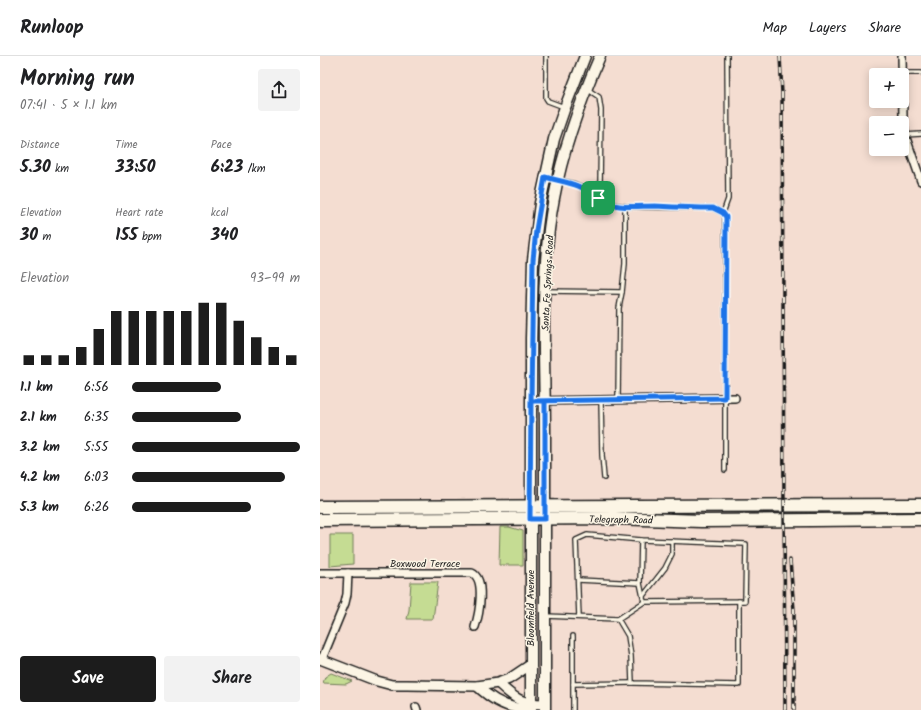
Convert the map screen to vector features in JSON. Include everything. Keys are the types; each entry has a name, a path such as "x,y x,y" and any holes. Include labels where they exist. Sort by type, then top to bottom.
{"main road":[{"name":"Santa Fe Springs Road","path":"530,506 533,260 536,230 545,177 554,139 585,56"},
{"name":"Santa Fe Springs Road","path":"545,519 545,291 547,249 554,199 568,142 586,88 600,56"},
{"name":"Telegraph Road","path":"320,507 921,505"},
{"name":"Bloomfield Avenue","path":"530,506 531,707"},
{"name":"Telegraph Road","path":"320,520 614,518 701,521 921,519"},
{"name":"Bloomfield Avenue","path":"545,519 545,707"}],"street":[{"path":"902,56 903,68"},
{"path":"909,146 921,181"},
{"path":"531,401 735,398"},
{"name":"Boxwood Terrace","path":"320,573 475,574 480,584 479,615 475,627"},
{"path":"348,573 345,603 321,661 377,681 392,684 477,686 498,683 509,679 530,665"},
{"path":"498,683 520,701 526,701 531,707"},
{"path":"477,686 489,696 512,707 545,707"}],"lane":[{"path":"546,56 546,98 548,101 565,108"},
{"path":"723,213 728,199 727,56"},
{"path":"909,73 921,73"},
{"path":"586,88 599,97 600,186 598,198"},
{"path":"909,135 921,134"},
{"path":"545,177 575,184 589,190 604,202 625,206 713,208 723,213 726,217 725,470"},
{"path":"618,400 619,308 625,264 625,206"},
{"path":"545,291 622,292"},
{"path":"601,400 604,478"},
{"path":"545,616 618,619 644,602 745,601 746,544 641,540 587,535 576,540 579,617"},
{"path":"641,540 640,583 644,602"},
{"path":"643,596 665,568 672,554 672,541"},
{"path":"578,580 640,583"},
{"path":"573,684 632,683 739,685 739,601"},
{"path":"618,619 628,636 632,656 632,683"},
{"path":"573,636 573,710"}],"green space":[{"path":"500,527 509,527 523,531 523,565 499,565"},
{"path":"330,535 353,535 353,564 330,566"},
{"path":"411,582 438,582 433,619 407,619"},
{"path":"331,673 352,681 346,684 323,683 325,677"}],"railway":[{"path":"780,56 782,94 785,710"},
{"path":"790,560 794,610 794,710"}],"route":[{"path":"598,198 589,190 575,184 545,177 536,230 533,260 531,338 531,401 545,401 545,519 530,519 531,401 725,398 726,217 723,213 713,208 653,206 635,207 604,202 598,198"}]}
